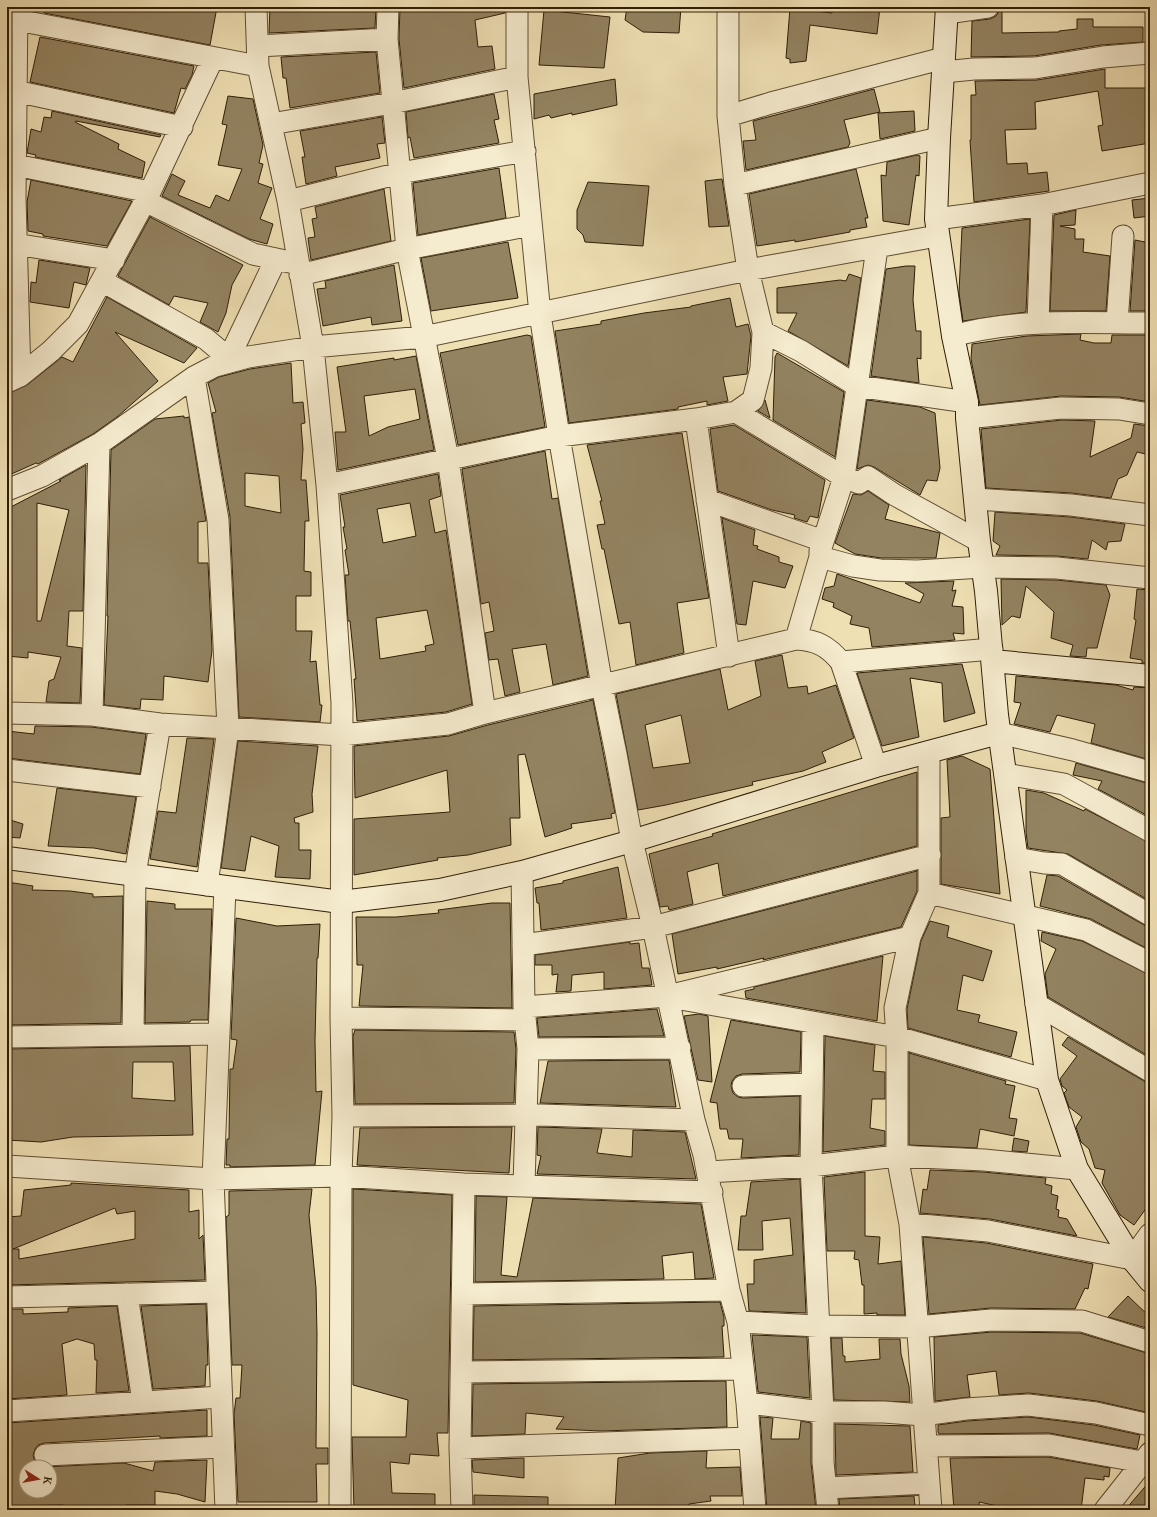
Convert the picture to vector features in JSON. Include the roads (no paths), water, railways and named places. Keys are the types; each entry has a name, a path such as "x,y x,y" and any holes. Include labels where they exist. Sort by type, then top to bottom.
{"main road":[{"path":"947,10 939,138 937,228 953,336 967,410 999,733 1047,1080 1077,1169 1132,1259 1150,1281"},
{"path":"992,655 1150,674"},
{"path":"7,858 341,902 440,890 522,872 632,841 876,766 999,733"}],"street":[{"path":"256,7 258,56 288,202 313,347 327,486 342,703 341,1018 343,1116 341,1176 340,1510"},
{"path":"388,7 387,39 392,103 407,249 448,459 485,713"},
{"path":"517,7 516,77 525,151 540,314 559,436 602,686 632,841 680,1048 694,1120 708,1172 729,1290 738,1322 747,1403 755,1510"},
{"path":"327,486 559,436 696,419 736,412 753,400 761,368 763,332 748,270 735,185 728,116 728,7"},
{"path":"947,10 988,7"},
{"path":"13,379 13,252 11,199 15,165 11,122 15,91 12,45 17,14 213,58 258,56 387,39"},
{"path":"728,116 771,103 944,65 974,69 1035,68 1103,57 1150,53"},
{"path":"13,379 51,351 78,324 148,197 213,58"},
{"path":"271,124 392,103 516,77"},
{"path":"15,91 182,127"},
{"path":"735,185 939,138"},
{"path":"288,202 400,174 525,151"},
{"path":"15,165 148,197 253,254 276,260 299,270 531,225"},
{"path":"7,490 42,476 99,444 194,377 215,366 231,360 313,347 423,337 748,270 877,248 937,228 1150,183"},
{"path":"1038,323 1042,205"},
{"path":"1117,323 1123,236"},
{"path":"796,639 844,477 877,248"},
{"path":"13,252 114,260"},
{"path":"231,360 276,260"},
{"path":"102,281 206,339 231,360"},
{"path":"953,336 973,330 1038,323 1150,323"},
{"path":"763,332 801,352 857,386 967,410 1061,408 1119,409 1150,414"},
{"path":"194,377 218,520 228,728 216,886 219,1034 213,1179 226,1510"},
{"path":"736,412 844,477 859,483 868,477 895,495 979,541"},
{"path":"696,419 730,656"},
{"path":"92,715 99,444"},
{"path":"707,500 822,549 853,566 880,570 917,572 983,567 1056,568 1150,578"},
{"path":"975,500 1071,505 1150,515"},
{"path":"7,713 92,715 160,724 342,735 448,724 485,713 730,656 796,639 819,642 830,650 840,662 876,766"},
{"path":"840,662 992,655"},
{"path":"133,1035 135,876 160,724"},
{"path":"999,733 1073,750 1150,772"},
{"path":"929,752 929,893 910,937 895,1008 897,1037 897,1156 910,1224 931,1510"},
{"path":"7,770 150,787"},
{"path":"1005,774 1064,784 1150,831"},
{"path":"523,946 653,927 930,855"},
{"path":"1016,858 1044,863 1062,864 1150,915"},
{"path":"522,872 525,1013 528,1049 524,1186"},
{"path":"929,893 1024,914 1086,930 1150,963"},
{"path":"341,1018 525,1013 668,996 910,937"},
{"path":"668,996 897,1037 1047,1080"},
{"path":"1036,1004 1150,1071"},
{"path":"813,1023 811,1166 823,1412 823,1462 828,1510"},
{"path":"7,1037 219,1034"},
{"path":"528,1049 680,1048"},
{"path":"743,1086 812,1084"},
{"path":"343,1116 526,1116 694,1120"},
{"path":"708,1172 811,1166 897,1156 984,1160 1077,1169"},
{"path":"7,1166 213,1179 341,1176 464,1184 712,1192"},
{"path":"462,1510 460,1448 464,1184"},
{"path":"910,1224 988,1231 1132,1259 1150,1234"},
{"path":"463,1294 729,1290"},
{"path":"7,1297 217,1292"},
{"path":"127,1294 143,1402"},
{"path":"738,1322 818,1326 917,1327 991,1320 1082,1321 1150,1342"},
{"path":"461,1372 743,1369"},
{"path":"7,1411 221,1397"},
{"path":"747,1403 823,1412 884,1412 923,1415 966,1409 1028,1405 1096,1413 1150,1425"},
{"path":"460,1448 749,1438"},
{"path":"926,1446 1048,1445 1146,1457"},
{"path":"45,1455 223,1447"},
{"path":"1105,1510 1146,1457"},
{"path":"826,1488 929,1483"}]}
